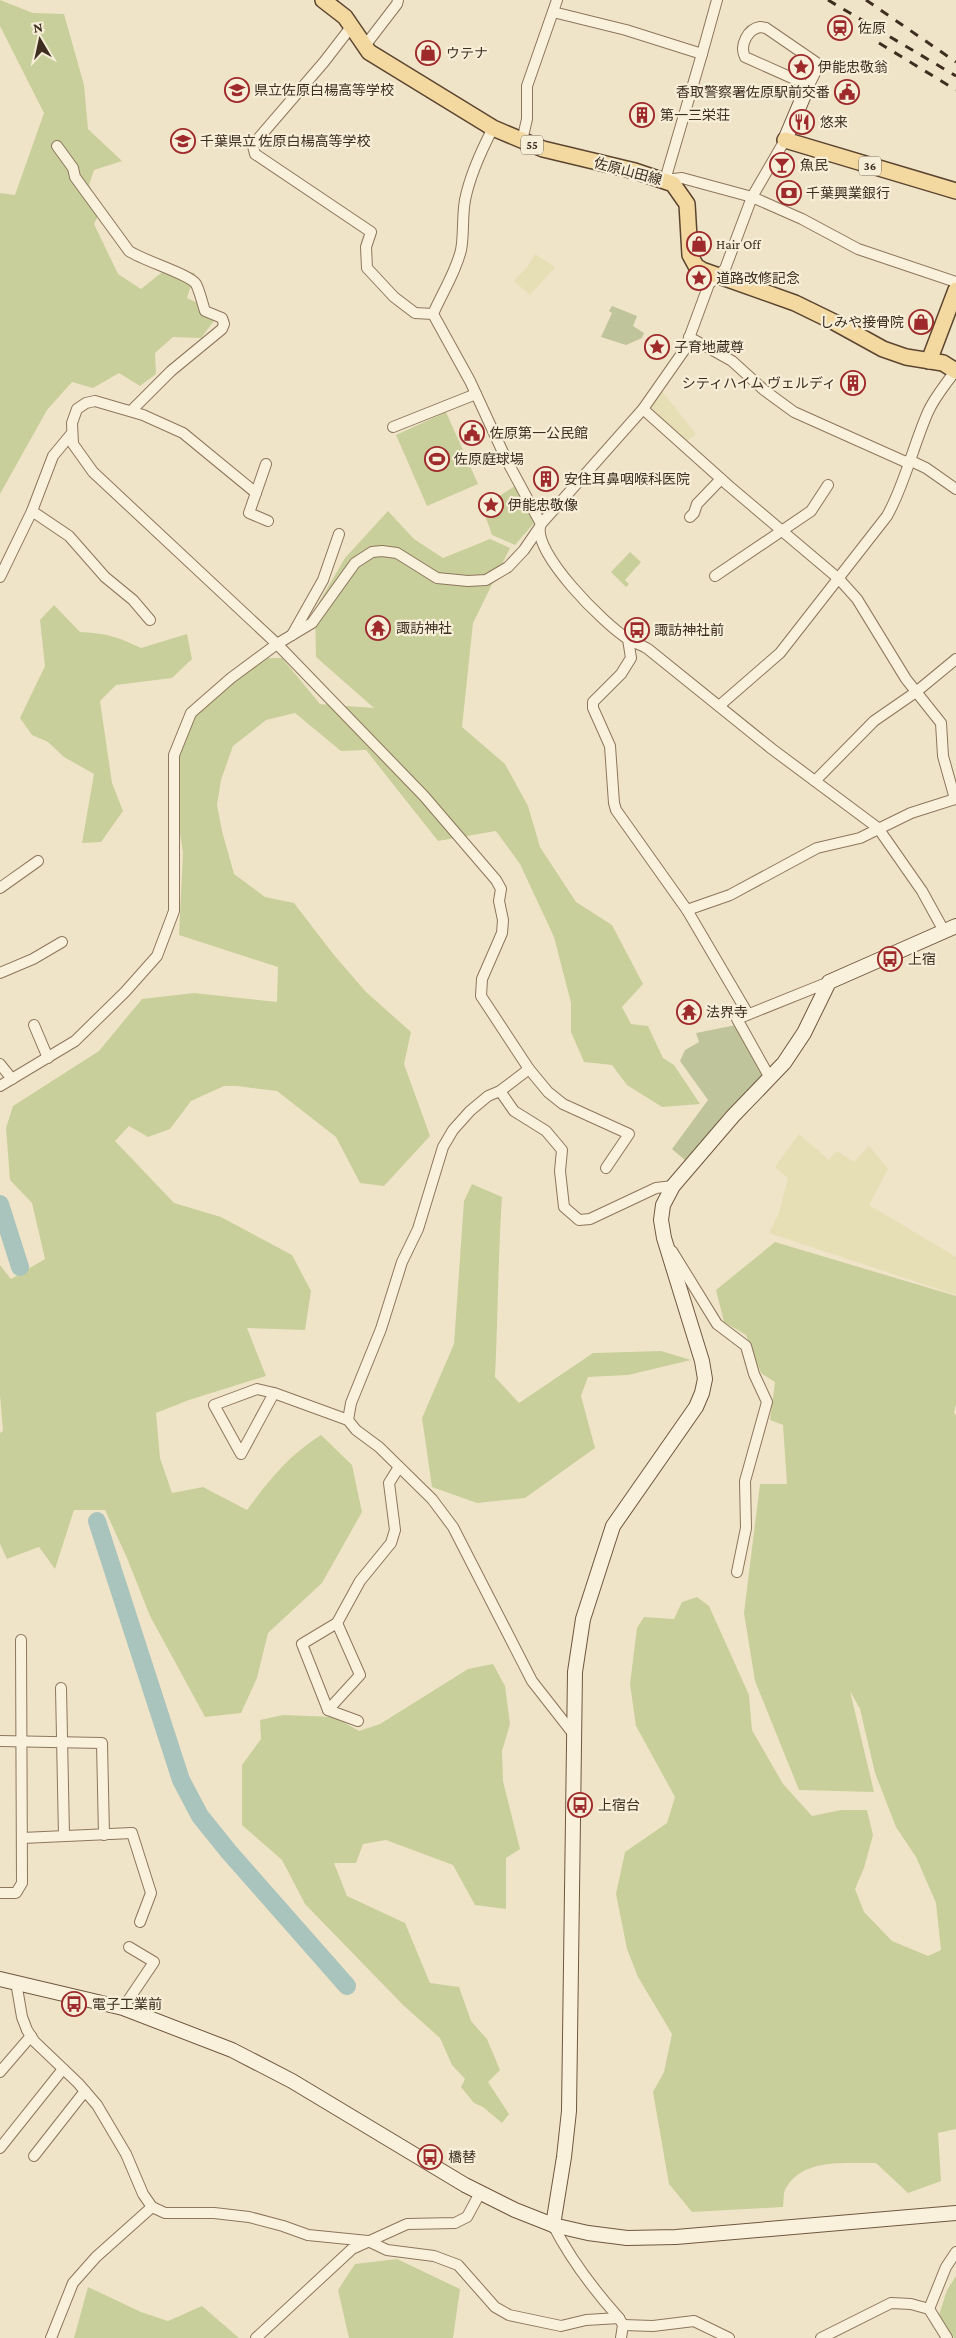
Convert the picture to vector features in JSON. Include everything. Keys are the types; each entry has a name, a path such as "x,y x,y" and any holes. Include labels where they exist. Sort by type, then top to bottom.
{"main road":[{"name":"佐原山田線","path":"323,0 339,10 364,47 377,58 493,128 543,149 665,180 673,184 687,204 689,247 693,261 702,270 717,277 795,303 883,349 906,357 942,362 956,371"},
{"name":"36","path":"785,140 956,191"},
{"path":"929,361 956,290"}],"street":[{"path":"364,47 398,4 398,0"},
{"path":"522,141 527,118 527,86 557,0"},
{"path":"717,0 665,180 682,178 752,197 802,219 858,249 956,282"},
{"path":"553,12 626,30 702,54"},
{"path":"351,27 324,62 257,140 253,146 255,154 371,232 366,247 366,268 394,297 415,312 432,314"},
{"path":"0,1086 75,1041 125,992 158,956 174,911 174,755 191,714 214,691 277,644 312,624 356,563 372,552 397,553 437,578 468,581 486,580 508,567 524,550 540,526 643,409 685,349 709,284 725,269 752,197 785,140 804,95 814,75 818,66 814,60 766,28 755,28 743,44 742,48 745,57 794,78 805,80 814,75"},
{"path":"794,78 803,85 804,95"},
{"path":"432,314 462,248 461,232 465,200 480,153 493,128"},
{"path":"57,146 73,168 75,177 129,251 141,259 188,277 196,284 205,311 222,318 224,324 222,329 171,371 131,411"},
{"path":"432,314 476,394 540,526 544,546 566,579 628,639 648,649 815,781 878,828 950,928 829,982 737,1019 770,1078"},
{"path":"689,337 732,361 764,390 794,412 908,462 926,468 956,489"},
{"path":"719,706 780,653 887,516 897,499 908,462 928,410 956,371"},
{"path":"393,427 476,394"},
{"path":"256,493 183,433 131,411 95,400 86,403 78,409 74,416 73,444 107,488 277,644 424,796 496,880 501,889 499,901 503,920 502,933 482,978 481,996 530,1069 548,1092 563,1104 629,1134 606,1168"},
{"path":"643,409 721,479 839,579 857,599 906,679 941,723 943,756 955,799 911,813 860,838 817,848 730,895 686,910"},
{"path":"0,577 32,511 53,456 72,433"},
{"path":"266,464 249,513 268,521"},
{"path":"690,517 694,513 697,504 721,479"},
{"path":"716,576 782,529 811,511 828,485"},
{"path":"32,511 69,536 105,577 132,600 150,620"},
{"path":"291,637 324,580 339,534"},
{"path":"628,639 631,658 621,674 592,702 592,708 610,746 616,810 686,910 748,1014"},
{"path":"815,781 874,721 916,692 956,659"},
{"path":"0,888 38,861"},
{"path":"0,973 32,960 62,942"},
{"path":"621,2338 621,2322 587,2282 566,2250 554,2225 569,2111 575,1672 578,1644 583,1619 613,1526 696,1407 705,1379 698,1342 664,1238 661,1220 663,1205 673,1186 715,1136 784,1063 804,1033 829,982"},
{"path":"34,1026 48,1058"},
{"path":"0,1064 12,1079"},
{"path":"348,1420 351,1403 381,1329 402,1262 418,1229 443,1148 453,1130 470,1111 488,1096 500,1092 530,1069"},
{"path":"500,1092 514,1111 546,1131 562,1150 560,1171 564,1207 579,1220 590,1218 656,1188 673,1186"},
{"path":"664,1238 717,1324 746,1346 754,1374 767,1402 745,1481 746,1528 737,1572"},
{"path":"274,1393 241,1454 214,1405 257,1389 274,1393 348,1420 356,1430 379,1447 432,1499 453,1527 532,1681 575,1736"},
{"path":"358,1722 328,1710 302,1644 338,1623 360,1581 391,1543 395,1530 389,1483 399,1467"},
{"path":"328,1710 360,1675 338,1623"},
{"path":"0,1893 16,1893 22,1883 21,1640"},
{"path":"61,1688 64,1836"},
{"path":"0,1741 102,1743 104,1835"},
{"path":"22,1838 132,1833 151,1893 140,1922"},
{"path":"123,2008 154,1962 129,1946"},
{"path":"0,1979 123,2008 232,2050 292,2081 480,2193 515,2210 554,2225 627,2238 676,2237 956,2213"},
{"path":"16,1982 22,2017 31,2036 97,2105 117,2138 143,2194 152,2207 165,2213 214,2213 249,2217 308,2235 368,2241 387,2250 434,2256 458,2265 495,2307 509,2315 561,2326 586,2320 653,2326 694,2321 729,2338"},
{"path":"0,2072 31,2036"},
{"path":"0,2148 63,2069"},
{"path":"34,2156 85,2091"},
{"path":"256,2338 352,2249 408,2224 455,2223 467,2217 480,2193"},
{"path":"52,2338 73,2283 96,2257 152,2207"},
{"path":"929,2309 946,2267 956,2252"},
{"path":"821,2338 891,2303 911,2304 929,2309 947,2338"}],"shaded area":[{"path":"535,254 555,267 530,295 514,281 528,266"},
{"path":"661,390 696,434 686,442 651,411 649,406"},
{"path":"799,1134 829,1160 837,1151 854,1162 869,1146 888,1169 869,1205 956,1257 956,1295 769,1233 779,1213 788,1178 775,1167"}],"green space":[{"path":"0,0 33,13 64,14 84,85 88,129 122,161 94,170 89,185 102,208 94,224 118,274 141,289 166,269 195,273 187,298 220,313 201,338 173,337 155,353 156,374 140,386 119,373 93,388 72,382 47,410 0,494 0,193 15,195 44,113 0,26"},
{"path":"612,306 637,316 633,326 644,333 642,338 626,345 601,337 612,313 609,311"},
{"name":"佐原庭球場","path":"446,412 478,484 427,506 396,435"},
{"path":"515,486 535,522 515,545 492,535 482,507"},
{"path":"388,511 414,539 443,558 490,539 510,548 473,623 462,727 505,764 528,806 540,847 576,902 612,925 643,984 622,1007 631,1024 648,1026 663,1058 674,1065 700,1104 662,1107 627,1085 612,1065 584,1062 571,1032 571,1003 554,937 520,864 496,831 438,841 366,750 341,751 295,713 266,720 233,746 221,780 217,805 234,874 265,897 294,903 334,955 366,992 411,1032 404,1064 430,1136 384,1186 360,1183 336,1137 277,1091 224,1086 191,1101 170,1129 148,1137 129,1126 115,1141 174,1203 221,1217 292,1255 311,1291 305,1330 247,1328 266,1376 189,1400 156,1413 160,1458 172,1493 203,1487 247,1510 280,1469 299,1451 321,1435 352,1465 362,1512 322,1583 268,1633 257,1678 241,1713 205,1717 150,1616 105,1510 74,1510 55,1569 39,1547 7,1559 0,1544 0,1433 3,1431 0,1395 0,1265 11,1279 45,1259 32,1203 10,1180 6,1128 13,1106 99,1051 142,999 194,993 277,1002 278,967 179,935 183,853 174,793 177,754 193,716 239,677 268,658 282,658 320,704 374,708 316,657 315,609 345,558"},
{"path":"630,552 641,562 625,580 629,584 626,587 611,572"},
{"path":"54,605 80,632 111,636 141,648 187,634 192,659 172,678 116,685 100,701 112,783 123,811 101,842 82,843 94,774 64,757 48,742 32,735 20,718 45,666 40,620"},
{"path":"736,1025 765,1073 724,1114 686,1161 672,1149 708,1100 680,1061 685,1050 699,1042 696,1033"},
{"path":"472,1184 502,1197 495,1377 519,1403 593,1353 661,1351 691,1360 628,1375 588,1377 581,1396 595,1448 525,1498 477,1503 432,1487 422,1418 454,1344 464,1201"},
{"path":"775,1242 956,1296 956,1404 954,1413 956,1415 956,2129 938,2133 941,2181 908,2193 876,2163 826,2164 803,2171 794,2178 785,2190 783,2207 692,2212 669,2184 653,2092 664,2072 672,2034 638,1977 627,1949 616,1894 625,1852 667,1823 675,1797 636,1726 630,1684 637,1628 644,1617 674,1619 682,1602 697,1597 709,1606 749,1695 752,1730 783,1784 812,1816 841,1810 867,1810 873,1835 864,1868 855,1889 864,1912 892,1941 928,1956 941,1950 936,1903 916,1857 896,1827 875,1773 860,1709 850,1691 874,1792 799,1790 755,1681 744,1613 760,1484 787,1484 783,1425 770,1420 775,1382 761,1373 746,1335 724,1322 716,1290"},
{"path":"493,1664 505,1686 510,1724 502,1751 503,1781 520,1849 506,1858 506,1909 475,1905 453,1865 386,1840 363,1844 356,1863 334,1863 347,1896 405,1923 430,1983 459,1987 471,2021 487,2039 500,2070 488,2082 509,2114 502,2123 483,2107 474,2103 461,2087 465,2079 452,2065 440,2038 403,2005 305,1904 282,1860 242,1825 242,1765 261,1739 260,1720 283,1715 335,1717 359,1731 380,1724 468,1669"},
{"path":"397,2259 460,2289 453,2338 349,2338 338,2290 355,2264"},
{"path":"956,2276 956,2338 954,2338 939,2315 947,2290"},
{"path":"88,2287 141,2312 168,2321 202,2306 239,2338 74,2338"}],"waterway":[{"path":"0,1204 20,1267"},
{"path":"97,1521 181,1780 200,1816 229,1852 347,1986"}],"railway":[{"path":"828,0 956,76"},
{"path":"866,0 956,62"},
{"path":"879,43 956,90"}],"place":[{"name":"佐原","path":"840,28"},
{"name":"ウテナ","path":"428,53"},
{"name":"伊能忠敬翁","path":"801,67"},
{"name":"県立佐原白楊高等学校","path":"237,90"},
{"name":"香取警察署佐原駅前交番","path":"847,92"},
{"name":"第一三栄荘","path":"642,115"},
{"name":"悠来","path":"802,122"},
{"name":"千葉県立 佐原白楊高等学校","path":"183,141"},
{"name":"魚民","path":"782,165"},
{"name":"千葉興業銀行","path":"789,193"},
{"name":"Hair Off","path":"699,244"},
{"name":"道路改修記念","path":"699,278"},
{"name":"しみや接骨院","path":"921,322"},
{"name":"子育地蔵尊","path":"657,347"},
{"name":"シティハイム ヴェルディ","path":"853,383"},
{"name":"佐原第一公民館","path":"472,433"},
{"name":"佐原庭球場","path":"437,459"},
{"name":"安住耳鼻咽喉科医院","path":"546,479"},
{"name":"伊能忠敬像","path":"491,505"},
{"name":"諏訪神社","path":"378,628"},
{"name":"諏訪神社前","path":"637,630"},
{"name":"上宿","path":"890,959"},
{"name":"法界寺","path":"689,1012"},
{"name":"上宿台","path":"580,1805"},
{"name":"電子工業前","path":"74,2004"},
{"name":"橋替","path":"430,2157"}]}
